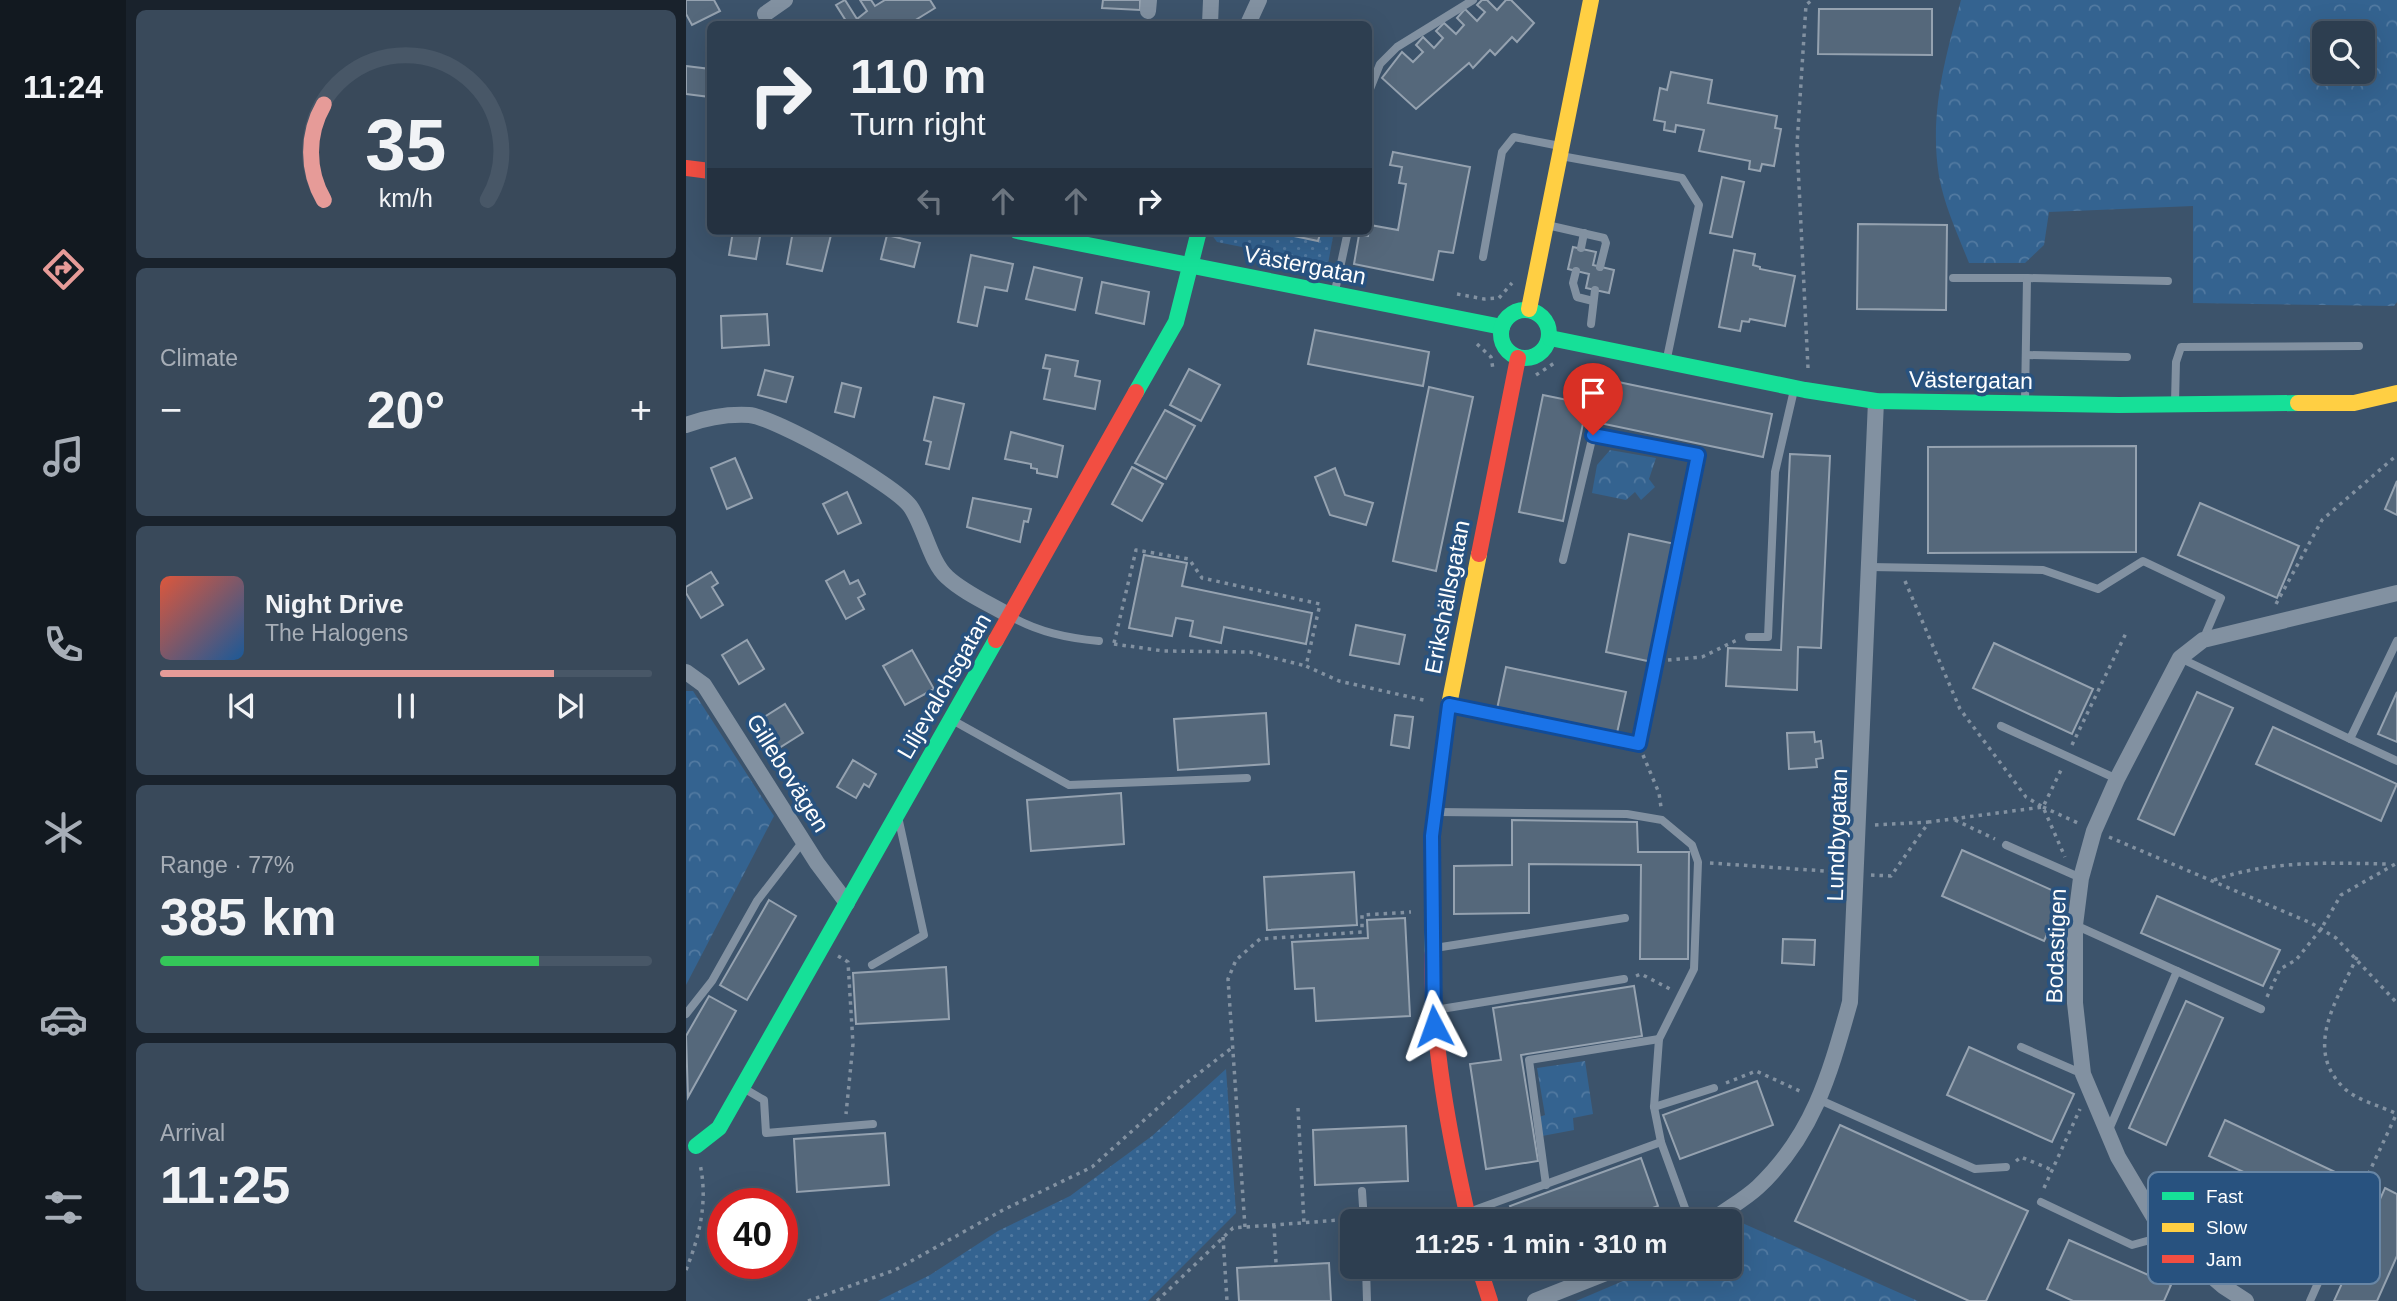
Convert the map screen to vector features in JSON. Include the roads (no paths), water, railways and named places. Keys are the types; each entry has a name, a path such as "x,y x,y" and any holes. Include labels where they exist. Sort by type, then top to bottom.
{"street":[{"path":"765,14 785,0"},
{"path":"1210,21 1212,0"},
{"path":"1249,21 1259,0"},
{"path":"1529,309 1591,0"},
{"path":"686,167 707,170"},
{"name":"Västergatan","path":"1037,235 1502,327"},
{"name":"Liljevalchsgatan","path":"696,1146 719,1128 1176,321 1198,235"},
{"path":"1529,309 1544,318 1550,338 1541,352 1530,358 1518,358 1507,351 1502,340 1502,327 1508,316 1529,309"},
{"name":"Västergatan","path":"1550,338 1794,388 1877,401 2175,405 2354,403 2397,393"},
{"name":"Erikshällsgatan","path":"1466,1209 1455,1159 1432,1010 1432,836 1449,705 1518,358"},
{"name":"Lundbygatan","path":"1727,1209 1758,1186 1805,1130 1827,1085 1850,1002 1877,401"},
{"path":"686,425 702,419 750,415 784,426 847,463 894,492 910,506 945,576 1010,616"},
{"name":"Bodastigen","path":"2148,1207 2118,1157 2086,1081 2075,1003 2075,876 2117,779 2180,658 2203,640 2397,593"},
{"name":"Gillebovägen","path":"686,672 704,685 847,903"},
{"path":"1483,1279 1490,1301"},
{"path":"1535,1301 1591,1279"},
{"name":"Bodastigen","path":"2221,1284 2246,1301"}],"lane":[{"path":"1372,84 1380,64 1397,47 1473,0"},
{"path":"1483,257 1502,152 1514,137 1562,151 1682,178 1699,205 1667,362"},
{"path":"1547,225 1604,238 1606,243 1601,267"},
{"path":"1581,248 1584,233"},
{"path":"1335,294 1347,235"},
{"path":"1576,271 1574,292 1577,297 1593,301"},
{"path":"1953,278 2168,281"},
{"path":"2025,404 2027,278"},
{"path":"1591,324 1595,290"},
{"path":"2175,405 2176,362 2181,347 2359,346"},
{"path":"2026,355 2127,358"},
{"path":"1749,637 1768,637 1775,472 1794,388"},
{"path":"1449,705 1639,744 1698,455 1593,435 1563,560"},
{"path":"1870,567 2043,570 2098,589 2143,561 2221,598 2203,640"},
{"path":"1010,616 1031,628 1099,642"},
{"path":"2350,739 2397,641"},
{"path":"2180,658 2397,761"},
{"path":"951,719 1069,785 1248,778"},
{"path":"2001,726 2117,779"},
{"path":"1435,812 1628,814 1662,820 1692,845 1698,862 1694,970 1659,1039 1654,1107 1661,1142 1685,1209"},
{"path":"872,965 925,935 897,814"},
{"path":"686,1014 712,981 758,901 804,840"},
{"path":"2006,845 2075,876"},
{"path":"1432,948 1625,918"},
{"path":"2075,925 2261,1009"},
{"path":"2108,1132 2177,971"},
{"path":"1432,1010 1624,979"},
{"path":"1546,1185 1529,1060 1659,1039"},
{"path":"2021,1046 2086,1081"},
{"path":"742,1087 764,1100 766,1133 873,1124"},
{"path":"1654,1107 1714,1088"},
{"path":"1820,1100 1975,1169 2006,1167"},
{"path":"1488,1209 1661,1142"},
{"path":"1362,1191 1363,1209"},
{"path":"2041,1202 2132,1244 2148,1240"},
{"path":"1366,1279 1367,1301"},
{"path":"2311,1301 2318,1284"}]}
